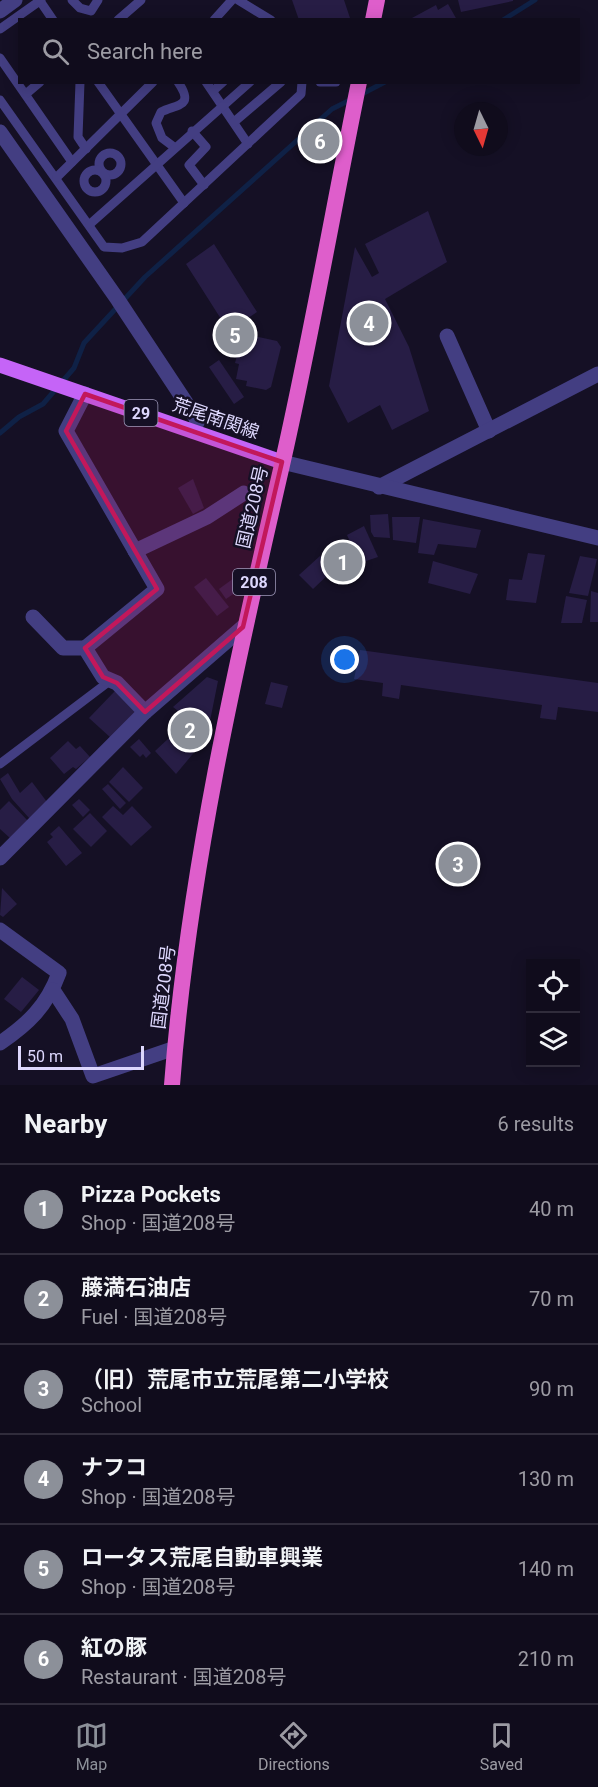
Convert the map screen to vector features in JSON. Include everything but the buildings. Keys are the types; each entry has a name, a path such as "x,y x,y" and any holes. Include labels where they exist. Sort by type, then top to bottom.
{"highway":[{"path":"373,18 377,0"},
{"name":"国道208号","path":"172,1085 179,1001 196,881 243,627 282,462 359,84"}],"main road":[{"name":"荒尾南関線","path":"0,365 282,462"}],"street":[{"path":"0,132 118,300 198,422 192,431"},
{"path":"447,336 489,431"},
{"path":"379,487 598,374"},
{"path":"33,617 63,648 85,648 157,589 66,431 85,394"},
{"path":"282,462 598,538"},
{"path":"135,550 207,517 244,492"},
{"path":"0,858 145,712 243,627"},
{"path":"85,648 103,677 117,683 145,712"},
{"path":"0,930 59,974 53,990 29,1023 0,1043"},
{"path":"53,990 72,1019 93,1076 175,1048"}],"lane":[{"path":"72,0 80,8 90,11 98,0"},
{"path":"216,18 232,0"},
{"path":"238,0 256,16"},
{"path":"0,29 40,1 52,18"},
{"path":"120,18 138,1"},
{"path":"13,20 18,28"},
{"path":"0,58 18,81"},
{"path":"20,84 72,162"},
{"path":"27,93 38,84"},
{"path":"80,84 78,137 86,149"},
{"path":"99,84 184,203"},
{"path":"57,177 151,84"},
{"path":"174,147 162,138 156,123 161,112 182,104 185,100 185,94 179,84"},
{"path":"208,84 248,144"},
{"path":"213,91 221,84"},
{"path":"90,225 158,165 174,147 248,84"},
{"path":"234,122 279,84"},
{"path":"0,100 57,177 104,247 123,248 142,242 300,94 302,84"},
{"path":"192,131 206,147 189,165 204,185"},
{"path":"119,172 111,176 102,172 96,169 86,173 83,181 86,188 96,192 103,189 106,182 102,172 100,157 107,152 115,153 121,159 119,172 131,188"},
{"path":"73,200 86,188"},
{"path":"0,764 111,680"}],"highlighted area":[{"path":"85,394 282,462 243,627 145,712 117,683 103,677 85,648 157,589 66,431 78,405"}],"waterway":[{"path":"506,18 535,0"},
{"path":"360,95 381,84"},
{"path":"0,433 19,417 43,404 74,368 84,343 145,277 332,109 352,99"}],"place":[{"name":"紅の豚","path":"320,141"},
{"name":"ナフコ","path":"369,323"},
{"name":"ロータス荒尾自動車興業","path":"235,335"},
{"name":"Pizza Pockets","path":"343,562"},
{"name":"藤満石油店","path":"190,730"},
{"name":"（旧）荒尾市立荒尾第二小学校","path":"458,864"}]}
